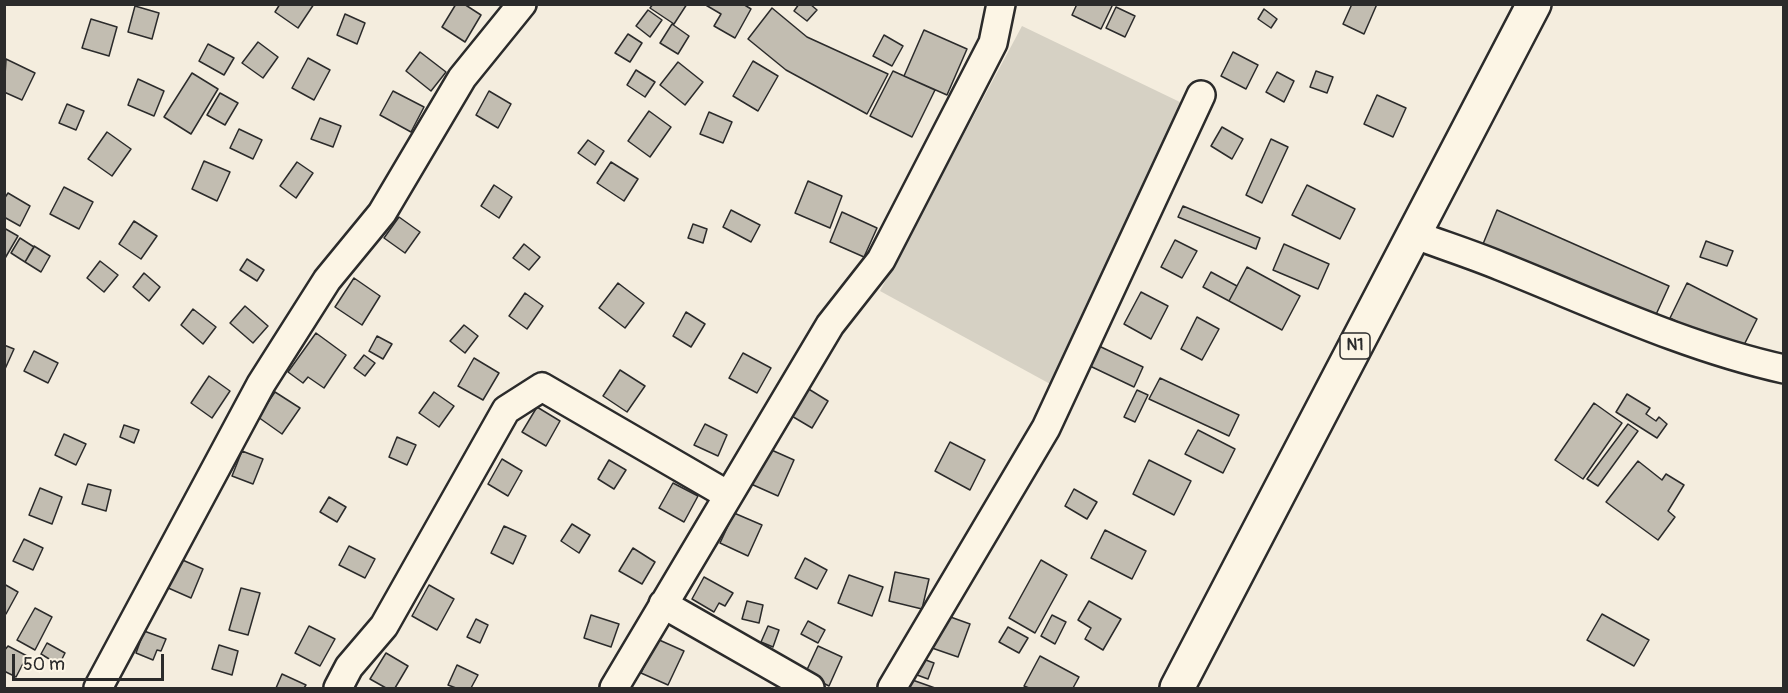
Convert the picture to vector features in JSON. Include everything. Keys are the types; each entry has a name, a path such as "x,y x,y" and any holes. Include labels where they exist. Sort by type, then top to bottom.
{"highway":[{"name":"N1","path":"1177,688 1534,4"}],"street":[{"path":"98,688 261,384 327,280 382,213 462,78 522,4"},
{"path":"614,688 830,325 881,260 993,43 1001,4"},
{"path":"892,688 1046,428 1201,95"},
{"path":"1413,234 1498,265 1643,324 1746,361 1784,369"},
{"path":"338,688 349,667 384,626 506,410 542,387 728,495"},
{"path":"663,604 810,688"}],"shaded area":[{"path":"1022,26 1184,104 1052,385 880,291"}],"building":[{"path":"280,4 314,4 298,28 275,12"},
{"path":"456,4 464,4 481,15 465,42 442,27"},
{"path":"653,4 687,4 674,24 650,8"},
{"path":"704,4 743,4 751,9 735,38 714,26 721,14"},
{"path":"799,4 810,4 817,10 807,21 794,11"},
{"path":"1077,4 1113,4 1101,29 1072,15"},
{"path":"1352,4 1377,4 1364,34 1343,24"},
{"path":"135,6 159,13 152,39 128,32"},
{"path":"1116,7 1135,16 1125,37 1106,28"},
{"path":"772,8 807,37 888,74 867,114 786,70 748,39"},
{"path":"1264,9 1277,19 1271,28 1258,19"},
{"path":"648,10 662,20 650,37 636,26"},
{"path":"345,14 365,23 357,44 337,35"},
{"path":"91,19 117,27 109,56 82,48"},
{"path":"672,24 689,36 678,54 660,43"},
{"path":"924,30 967,49 947,95 904,76"},
{"path":"628,34 642,43 630,62 615,53"},
{"path":"884,35 903,46 892,66 873,56"},
{"path":"258,42 278,57 263,78 242,63"},
{"path":"208,44 234,58 224,75 199,61"},
{"path":"420,52 446,72 431,91 406,71"},
{"path":"1233,52 1258,65 1246,89 1221,76"},
{"path":"308,58 330,70 314,100 292,88"},
{"path":"6,59 35,73 22,100 4,92"},
{"path":"753,61 778,76 758,111 733,96"},
{"path":"678,62 703,82 685,105 660,85"},
{"path":"636,70 655,82 645,97 627,85"},
{"path":"893,71 935,90 912,137 870,116"},
{"path":"1316,71 1333,77 1327,93 1310,87"},
{"path":"1277,72 1294,81 1284,102 1266,92"},
{"path":"192,73 218,89 191,134 164,117"},
{"path":"138,79 164,91 154,116 128,105"},
{"path":"393,91 424,107 411,132 380,115"},
{"path":"489,91 511,104 498,128 476,115"},
{"path":"220,93 238,103 225,125 207,115"},
{"path":"1377,95 1406,108 1393,137 1364,124"},
{"path":"67,104 84,111 76,130 59,123"},
{"path":"649,111 671,127 650,157 628,141"},
{"path":"709,112 732,122 723,143 700,134"},
{"path":"320,118 341,126 333,147 311,139"},
{"path":"1222,127 1243,139 1232,159 1211,146"},
{"path":"239,129 262,140 253,159 230,148"},
{"path":"107,132 131,149 112,176 88,159"},
{"path":"1271,139 1288,147 1262,203 1246,195"},
{"path":"588,140 604,151 595,165 578,153"},
{"path":"204,161 230,172 217,201 192,189"},
{"path":"297,162 313,173 296,198 280,186"},
{"path":"611,162 638,179 624,201 597,183"},
{"path":"808,181 842,196 830,228 795,213"},
{"path":"494,185 512,197 499,218 481,206"},
{"path":"1307,185 1355,209 1340,239 1292,215"},
{"path":"64,187 93,202 79,229 50,214"},
{"path":"8,193 30,206 20,226 4,217 4,199"},
{"path":"1183,206 1260,238 1256,249 1178,217"},
{"path":"731,210 760,225 751,242 723,227"},
{"path":"1497,210 1669,286 1654,319 1483,244"},
{"path":"842,212 877,228 864,257 830,242"},
{"path":"399,217 420,232 405,253 384,238"},
{"path":"134,221 157,236 141,259 119,244"},
{"path":"693,224 707,229 703,243 688,238"},
{"path":"4,228 18,236 4,260"},
{"path":"20,238 34,247 25,262 11,253"},
{"path":"1175,240 1197,251 1182,278 1161,267"},
{"path":"1706,241 1733,251 1727,266 1700,257"},
{"path":"524,244 540,257 529,270 513,258"},
{"path":"1284,244 1329,264 1318,289 1273,270"},
{"path":"34,246 50,256 41,272 25,262"},
{"path":"247,259 264,270 257,281 240,270"},
{"path":"100,261 118,275 104,292 87,278"},
{"path":"1247,267 1300,296 1282,330 1229,301"},
{"path":"1211,272 1237,286 1229,301 1203,287"},
{"path":"144,273 160,287 149,301 133,287"},
{"path":"354,278 380,296 362,325 335,307"},
{"path":"618,283 644,303 625,328 599,308"},
{"path":"1687,283 1757,319 1740,353 1670,318"},
{"path":"1141,292 1168,306 1151,339 1124,324"},
{"path":"525,293 543,306 527,329 509,316"},
{"path":"245,306 268,326 253,343 230,323"},
{"path":"193,309 216,327 203,344 181,325"},
{"path":"686,312 705,324 691,347 673,336"},
{"path":"1197,317 1219,329 1202,360 1181,349"},
{"path":"464,325 478,336 465,353 450,341"},
{"path":"316,333 346,355 324,388 308,377 303,383 288,372"},
{"path":"377,336 392,344 383,359 369,351"},
{"path":"4,345 14,349 5,369 4,369"},
{"path":"1099,346 1143,367 1134,387 1090,366"},
{"path":"34,351 58,363 48,383 24,371"},
{"path":"743,353 771,368 757,393 729,378"},
{"path":"364,355 375,363 365,376 354,368"},
{"path":"474,358 499,373 483,400 458,386"},
{"path":"620,370 645,386 627,412 603,396"},
{"path":"209,376 230,391 212,418 191,403"},
{"path":"1160,378 1239,415 1229,436 1149,399"},
{"path":"807,388 828,401 812,428 790,415"},
{"path":"1137,390 1148,395 1135,422 1124,417"},
{"path":"275,392 300,408 282,434 258,417"},
{"path":"434,392 454,406 439,427 419,413"},
{"path":"1627,394 1650,408 1646,414 1656,421 1659,417 1667,424 1657,438 1616,412"},
{"path":"1594,403 1622,423 1583,479 1555,460"},
{"path":"537,407 560,421 546,446 522,432"},
{"path":"705,424 727,435 718,456 694,445"},
{"path":"1628,424 1638,431 1598,486 1587,479"},
{"path":"124,425 139,430 134,443 120,437"},
{"path":"1198,430 1235,449 1223,473 1185,454"},
{"path":"64,434 86,444 76,465 55,455"},
{"path":"397,437 416,445 407,465 389,457"},
{"path":"950,442 985,460 970,490 935,471"},
{"path":"767,448 794,460 778,496 751,484"},
{"path":"242,451 263,459 253,484 232,476"},
{"path":"502,459 522,471 508,496 488,484"},
{"path":"609,460 626,470 614,489 598,479"},
{"path":"1149,460 1191,481 1174,515 1133,494"},
{"path":"1638,461 1662,480 1666,474 1684,485 1668,511 1675,517 1658,540 1606,502"},
{"path":"673,483 698,496 684,522 659,508"},
{"path":"88,484 111,490 106,511 82,504"},
{"path":"40,488 62,497 52,524 29,515"},
{"path":"1074,489 1097,502 1087,519 1065,506"},
{"path":"329,497 346,507 337,522 320,512"},
{"path":"734,513 762,525 748,556 720,543"},
{"path":"572,524 590,535 579,553 561,541"},
{"path":"504,526 526,536 513,564 491,553"},
{"path":"1105,530 1146,551 1132,579 1091,558"},
{"path":"24,539 43,548 33,570 13,561"},
{"path":"349,546 375,559 365,578 339,565"},
{"path":"633,548 655,562 642,584 619,571"},
{"path":"178,558 203,569 191,598 166,587"},
{"path":"805,558 827,570 817,589 795,578"},
{"path":"1041,560 1067,575 1035,633 1009,618"},
{"path":"895,572 929,579 922,609 889,601"},
{"path":"849,575 883,587 872,616 838,603"},
{"path":"704,577 733,593 725,606 719,603 714,612 692,599"},
{"path":"4,584 18,592 6,614 4,614"},
{"path":"429,585 454,599 437,630 412,616"},
{"path":"241,588 260,593 248,635 229,630"},
{"path":"747,601 763,605 759,623 742,619"},
{"path":"1089,601 1121,619 1103,650 1085,639 1091,628 1078,620"},
{"path":"35,608 52,617 35,650 17,640"},
{"path":"1602,614 1649,640 1634,666 1587,640"},
{"path":"591,615 619,624 611,647 584,638"},
{"path":"945,615 970,624 958,657 932,648"},
{"path":"1052,615 1066,622 1055,644 1041,636"},
{"path":"476,619 488,625 480,643 467,637"},
{"path":"808,621 825,630 818,643 801,634"},
{"path":"309,626 335,639 320,666 295,653"},
{"path":"768,626 779,630 773,647 761,642"},
{"path":"1008,627 1028,638 1019,653 999,642"},
{"path":"144,631 166,639 161,651 157,650 153,660 136,653"},
{"path":"657,639 684,651 668,685 641,673"},
{"path":"47,643 65,653 59,665 41,654"},
{"path":"219,645 238,651 232,675 212,669"},
{"path":"8,646 27,656 16,677 4,671 4,651"},
{"path":"818,646 842,657 829,686 805,674"},
{"path":"386,653 408,666 395,688 386,688 370,679"},
{"path":"915,656 934,663 928,679 909,672"},
{"path":"1040,656 1079,677 1073,688 1024,686"},
{"path":"457,665 478,675 471,688 456,688 448,685"},
{"path":"282,674 306,685 304,688 276,688"},
{"path":"904,677 935,688 899,688"}]}
